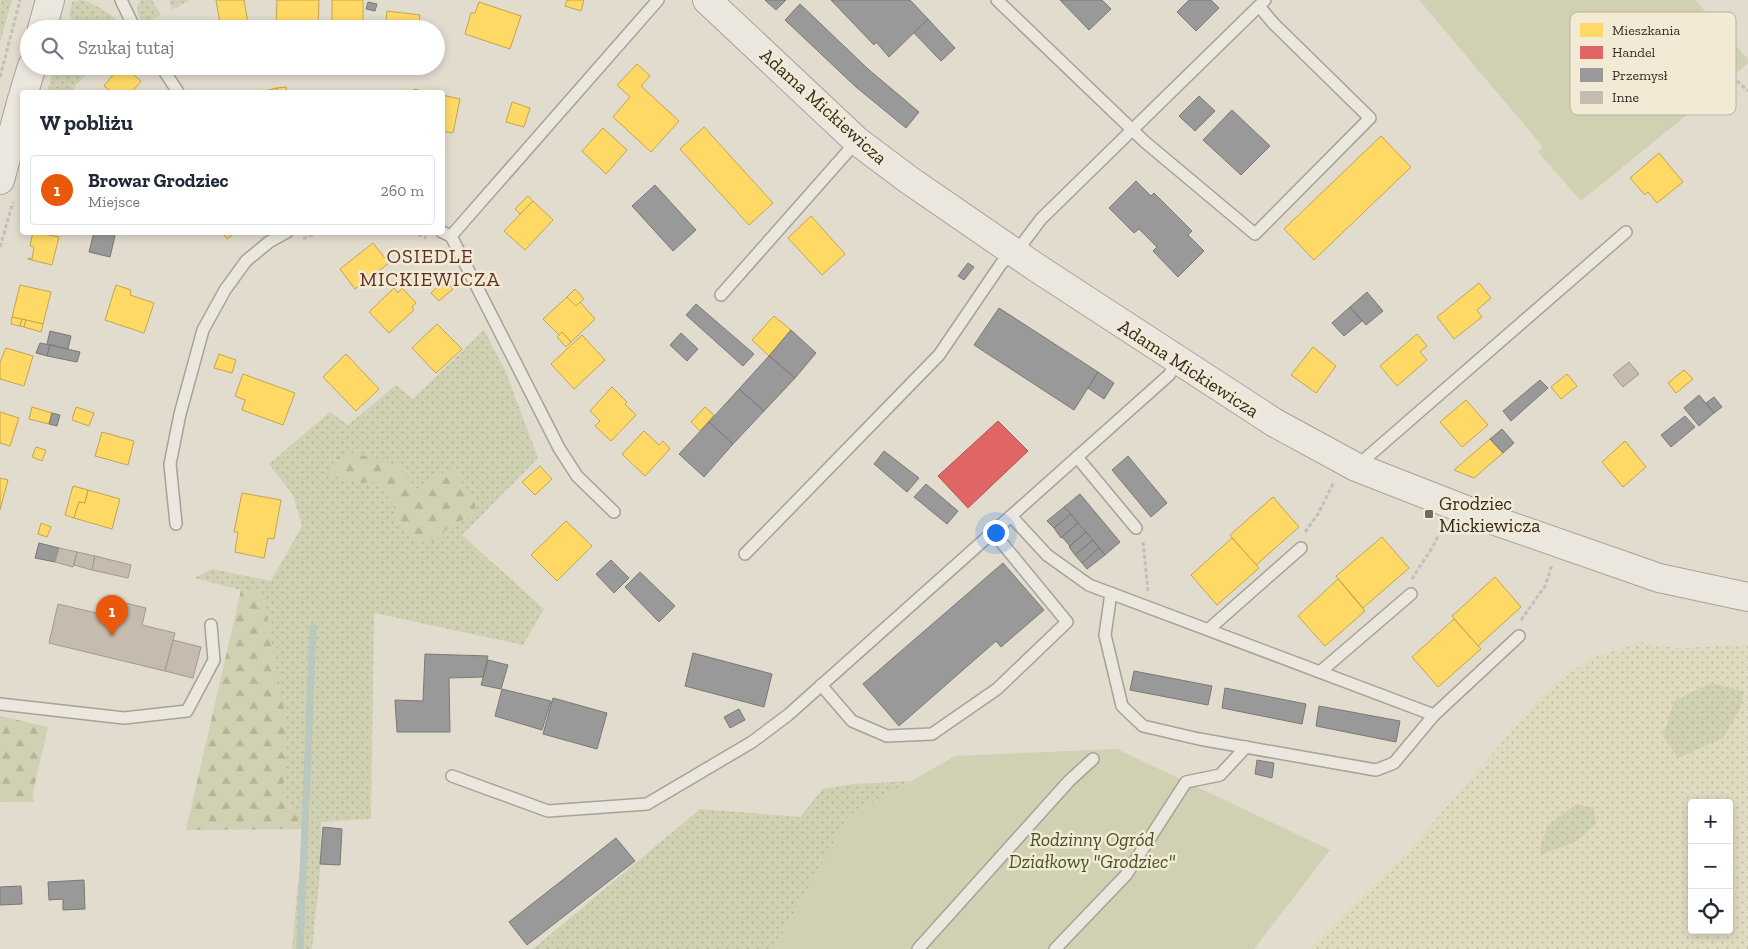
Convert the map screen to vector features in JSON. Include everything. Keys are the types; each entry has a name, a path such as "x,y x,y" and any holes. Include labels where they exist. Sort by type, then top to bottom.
{"street":[{"path":"44,20 50,0"},
{"name":"Adama Mickiewicza","path":"707,0 857,141 909,180 1013,252 1347,471 1660,578 1748,597"},
{"path":"25,90 29,75"},
{"path":"8,187 20,112"}],"lane":[{"path":"121,0 131,20"},
{"path":"614,512 577,476 559,448 447,234 658,0"},
{"path":"745,554 940,355 994,274 1042,219 1132,130 1262,3 1273,23 1370,118 1255,234 1132,130 997,0"},
{"path":"166,75 177,90"},
{"path":"721,295 857,141"},
{"path":"1347,471 1626,232"},
{"path":"176,524 170,464 180,414 204,330 225,290 246,261 279,235"},
{"path":"452,776 548,811 647,804 752,742 788,715 1169,375 1178,361"},
{"path":"1077,457 1136,528"},
{"path":"1011,516 1047,555 1089,585 1434,715"},
{"path":"821,685 852,721 887,736 932,734 997,689 1068,622 993,532"},
{"path":"1209,629 1301,548"},
{"path":"1111,593 1105,635 1122,706 1143,726 1246,748 1376,770 1394,763 1434,715 1519,636"},
{"path":"1320,672 1410,594"},
{"path":"0,704 124,718 187,711 214,660 211,625"},
{"path":"1054,949 1126,875 1186,782 1220,775 1246,748"},
{"path":"918,949 1069,781 1093,759"}],"path":[{"path":"0,78 20,0"},
{"path":"1737,81 1748,91"},
{"path":"0,247 8,187"},
{"path":"296,242 312,235"},
{"path":"1306,532 1347,471"},
{"path":"1415,574 1438,539 1443,524"},
{"path":"1136,528 1143,540 1148,595"},
{"path":"1522,618 1545,586 1553,563"}],"shaded area":[{"path":"1640,642 1679,648 1748,644 1748,949 1309,949 1405,855 1545,692 1590,658"}],"green space":[{"path":"1,0 12,0 0,42 0,4"},
{"path":"82,0 106,12 116,20 71,20 69,16 72,2"},
{"path":"141,0 152,0 161,15 151,20 141,20 137,9"},
{"path":"169,0 190,0 172,10"},
{"path":"1419,0 1695,0 1706,12 1570,12 1570,115 1687,115 1581,201 1538,152 1543,147"},
{"path":"1736,46 1748,59 1748,63 1736,74"},
{"path":"52,75 86,75 72,90 48,90"},
{"path":"484,330 505,370 538,458 462,535 544,609 523,645 374,613 371,819 321,822 320,873 312,949 292,949 303,829 283,794 283,763 262,591 241,590 194,578 212,569 271,581 302,526 293,495 269,464 330,412 348,425 396,385 413,399","holes":["444,472 476,514 453,524 433,541 398,524 392,501 376,482 418,490"]},
{"path":"350,452 397,465 418,490 444,472 453,471 474,498 476,514 453,524 433,541 414,542 398,524 392,501 376,483 341,481 327,472 337,457"},
{"path":"241,590 262,591 287,725 283,794 303,829 186,830"},
{"path":"1711,683 1744,691 1740,709 1723,738 1678,758 1663,736 1674,701"},
{"path":"0,716 48,727 33,793 34,802 0,802"},
{"name":"Rodzinny Ogród Działkowy \"Grodziec\"","path":"1117,749 1330,850 1254,949 774,949 848,817 955,756"},
{"path":"910,781 848,817 774,949 533,949 700,809 800,817 823,789 854,784"},
{"path":"1576,804 1594,808 1596,824 1575,842 1541,855 1540,849 1547,826"}],"building: Mieszkania":[{"path":"216,0 244,0 247,20 219,20"},
{"path":"277,0 319,0 318,20 276,20"},
{"path":"332,0 363,0 363,20 332,20"},
{"path":"567,0 584,0 581,11 565,6"},
{"path":"479,2 521,16 510,49 465,34 471,13 475,13"},
{"path":"387,11 420,15 419,20 386,20"},
{"path":"637,64 650,76 641,86 679,121 651,152 613,117 630,97 617,85"},
{"path":"113,75 134,75 141,81 134,90 109,90 104,86"},
{"path":"286,87 287,90 278,90 277,88"},
{"path":"445,96 460,99 453,133 445,132"},
{"path":"512,102 530,108 524,127 506,122"},
{"path":"704,127 773,203 749,225 680,149"},
{"path":"603,128 627,150 606,174 582,151"},
{"path":"1381,136 1411,167 1314,260 1284,229"},
{"path":"1659,153 1683,182 1657,203 1648,192 1645,195 1630,178"},
{"path":"528,196 533,201 520,214 515,209"},
{"path":"533,201 553,220 525,250 504,231"},
{"path":"811,216 845,254 822,275 788,238"},
{"path":"32,235 59,237 52,265 28,259 32,259 34,247 30,246"},
{"path":"224,235 232,235 227,239"},
{"path":"373,243 389,263 355,289 340,269"},
{"path":"445,280 453,289 439,301 431,293"},
{"path":"1479,283 1491,298 1477,310 1482,317 1454,339 1437,317"},
{"path":"20,285 51,292 43,324 12,317"},
{"path":"116,285 131,290 130,295 154,303 144,333 105,320"},
{"path":"394,288 398,293 402,288 416,303 412,307 414,310 389,333 369,312"},
{"path":"575,289 584,299 576,306 567,297"},
{"path":"567,297 576,306 580,302 595,319 571,342 562,332 559,335 543,319"},
{"path":"774,316 791,330 769,356 752,340"},
{"path":"12,317 22,319 20,326 11,324"},
{"path":"22,319 26,320 24,327 20,326"},
{"path":"26,320 43,324 41,332 24,327"},
{"path":"437,324 462,349 436,373 412,348"},
{"path":"562,332 571,342 566,347 557,337"},
{"path":"1417,334 1427,346 1420,352 1427,360 1397,386 1380,366"},
{"path":"582,335 605,360 574,389 551,364"},
{"path":"1313,347 1336,366 1316,393 1291,375"},
{"path":"6,348 33,356 24,386 0,379 0,362"},
{"path":"219,354 236,360 232,373 214,368"},
{"path":"346,354 379,389 356,411 323,377"},
{"path":"1684,370 1693,379 1676,393 1668,383"},
{"path":"243,374 295,393 283,425 242,410 245,400 235,396"},
{"path":"1567,374 1577,386 1561,399 1551,387"},
{"path":"612,387 627,402 625,404 636,415 611,441 595,426 600,421 590,411"},
{"path":"1466,400 1488,425 1462,447 1440,422"},
{"path":"32,407 52,413 49,424 29,419"},
{"path":"76,407 94,413 89,426 72,420"},
{"path":"705,407 714,415 700,431 691,422"},
{"path":"0,412 19,418 10,446 0,443"},
{"path":"644,431 659,445 663,441 670,449 645,476 622,454"},
{"path":"102,432 134,441 128,465 95,456"},
{"path":"1490,439 1503,453 1474,478 1454,470"},
{"path":"1625,441 1646,467 1623,487 1602,462"},
{"path":"36,447 46,450 42,461 32,457"},
{"path":"540,466 552,479 535,495 522,482"},
{"path":"0,478 8,480 0,510"},
{"path":"73,486 88,490 85,503 79,502 74,518 65,515"},
{"path":"88,490 120,499 112,529 74,518 79,502 85,503"},
{"path":"242,493 281,500 274,539 268,538 264,558 235,552 238,532 234,532"},
{"path":"1273,497 1299,527 1256,565 1230,535"},
{"path":"566,521 592,546 557,581 531,555"},
{"path":"41,523 51,527 47,537 38,534"},
{"path":"1382,537 1409,568 1363,608 1336,576"},
{"path":"1232,538 1259,568 1217,605 1191,575"},
{"path":"1495,577 1521,607 1478,646 1452,616"},
{"path":"1338,579 1365,611 1325,646 1298,616"},
{"path":"1454,619 1481,649 1438,687 1412,657"}],"building: Handel":[{"path":"998,421 1028,451 968,508 938,476"}],"building: Przemysł":[{"path":"765,0 786,0 776,10"},
{"path":"831,0 910,0 928,19 889,57 876,42 874,45"},
{"path":"1060,0 1102,0 1111,9 1089,30"},
{"path":"1189,0 1211,0 1219,8 1196,31 1177,12"},
{"path":"368,2 377,4 375,11 366,9"},
{"path":"800,4 868,69 919,112 906,128 856,87 785,20"},
{"path":"928,19 955,48 941,61 914,33"},
{"path":"1199,96 1215,111 1195,131 1179,116"},
{"path":"1232,110 1270,146 1241,175 1203,140"},
{"path":"1136,181 1151,196 1154,193 1192,231 1188,235 1204,251 1178,277 1153,251 1157,247 1139,229 1134,233 1109,208"},
{"path":"655,185 696,230 673,251 632,206"},
{"path":"93,235 115,236 110,257 89,252"},
{"path":"968,263 974,267 964,280 958,276"},
{"path":"1367,292 1383,311 1366,325 1350,307"},
{"path":"696,304 754,354 743,366 686,315"},
{"path":"1350,307 1362,321 1344,336 1332,323"},
{"path":"999,308 1098,372 1074,410 974,345"},
{"path":"791,330 816,353 795,378 769,356"},
{"path":"50,331 71,336 68,349 47,344"},
{"path":"681,333 698,349 687,361 670,345"},
{"path":"40,343 50,345 47,356 36,353"},
{"path":"50,345 80,352 77,362 47,356"},
{"path":"769,356 795,378 764,411 739,389"},
{"path":"1098,372 1114,383 1104,399 1088,388"},
{"path":"1540,380 1548,388 1511,421 1503,411"},
{"path":"739,389 764,411 733,444 709,422"},
{"path":"1699,395 1714,413 1699,426 1684,408"},
{"path":"1714,397 1722,407 1714,413 1706,403"},
{"path":"52,413 60,415 57,426 49,424"},
{"path":"1685,416 1695,427 1671,447 1661,435"},
{"path":"709,422 733,444 704,477 679,454"},
{"path":"1502,429 1514,443 1503,453 1490,439"},
{"path":"884,451 919,478 907,492 874,464"},
{"path":"1128,456 1167,503 1151,517 1112,470"},
{"path":"926,484 958,511 947,524 914,497"},
{"path":"1080,494 1120,542 1105,555 1064,507"},
{"path":"1064,507 1071,514 1054,528 1047,521"},
{"path":"1071,514 1078,523 1061,538 1054,528"},
{"path":"1078,523 1086,532 1070,546 1062,537"},
{"path":"1086,532 1093,540 1075,555 1069,547"},
{"path":"1093,540 1099,548 1082,563 1075,555"},
{"path":"39,543 59,548 55,562 35,558"},
{"path":"1099,548 1105,555 1087,569 1082,563"},
{"path":"611,560 629,578 614,593 596,574"},
{"path":"1003,563 1044,610 1001,647 996,641 899,726 863,684"},
{"path":"640,572 675,606 659,622 625,587"},
{"path":"693,653 772,674 764,707 685,686"},
{"path":"425,654 488,656 483,677 449,678 450,732 397,732 395,700 423,701"},
{"path":"488,660 508,665 501,689 481,685"},
{"path":"1134,671 1212,686 1208,705 1130,690"},
{"path":"1225,688 1306,704 1302,724 1222,708"},
{"path":"502,689 551,701 542,730 495,716"},
{"path":"553,698 607,713 597,749 543,734"},
{"path":"1319,706 1400,721 1396,742 1316,726"},
{"path":"739,709 745,720 730,728 724,717"},
{"path":"1257,760 1274,763 1272,778 1255,774"},
{"path":"323,827 342,829 340,865 320,864"},
{"path":"616,838 635,861 527,945 509,922"},
{"path":"84,880 85,909 63,910 63,899 49,900 48,882"},
{"path":"21,886 22,904 0,905 0,887"}],"building: Inne":[{"path":"1629,362 1639,374 1623,387 1613,375"},
{"path":"59,548 77,552 73,567 55,562"},
{"path":"77,552 95,556 92,570 74,565"},
{"path":"95,556 131,565 128,578 92,570"},
{"path":"113,600 146,608 142,625 175,633 165,671 49,643 58,604 109,616"},
{"path":"173,640 201,647 193,678 165,671"}],"waterway":[{"path":"300,949 313,628"}],"place":[{"name":"Grodziec Mickiewicza","path":"1429,514"},
{"name":"Browar Grodziec","path":"112,636"}],"district":[{"name":"OSIEDLE MICKIEWICZA","path":"430,268"}]}
